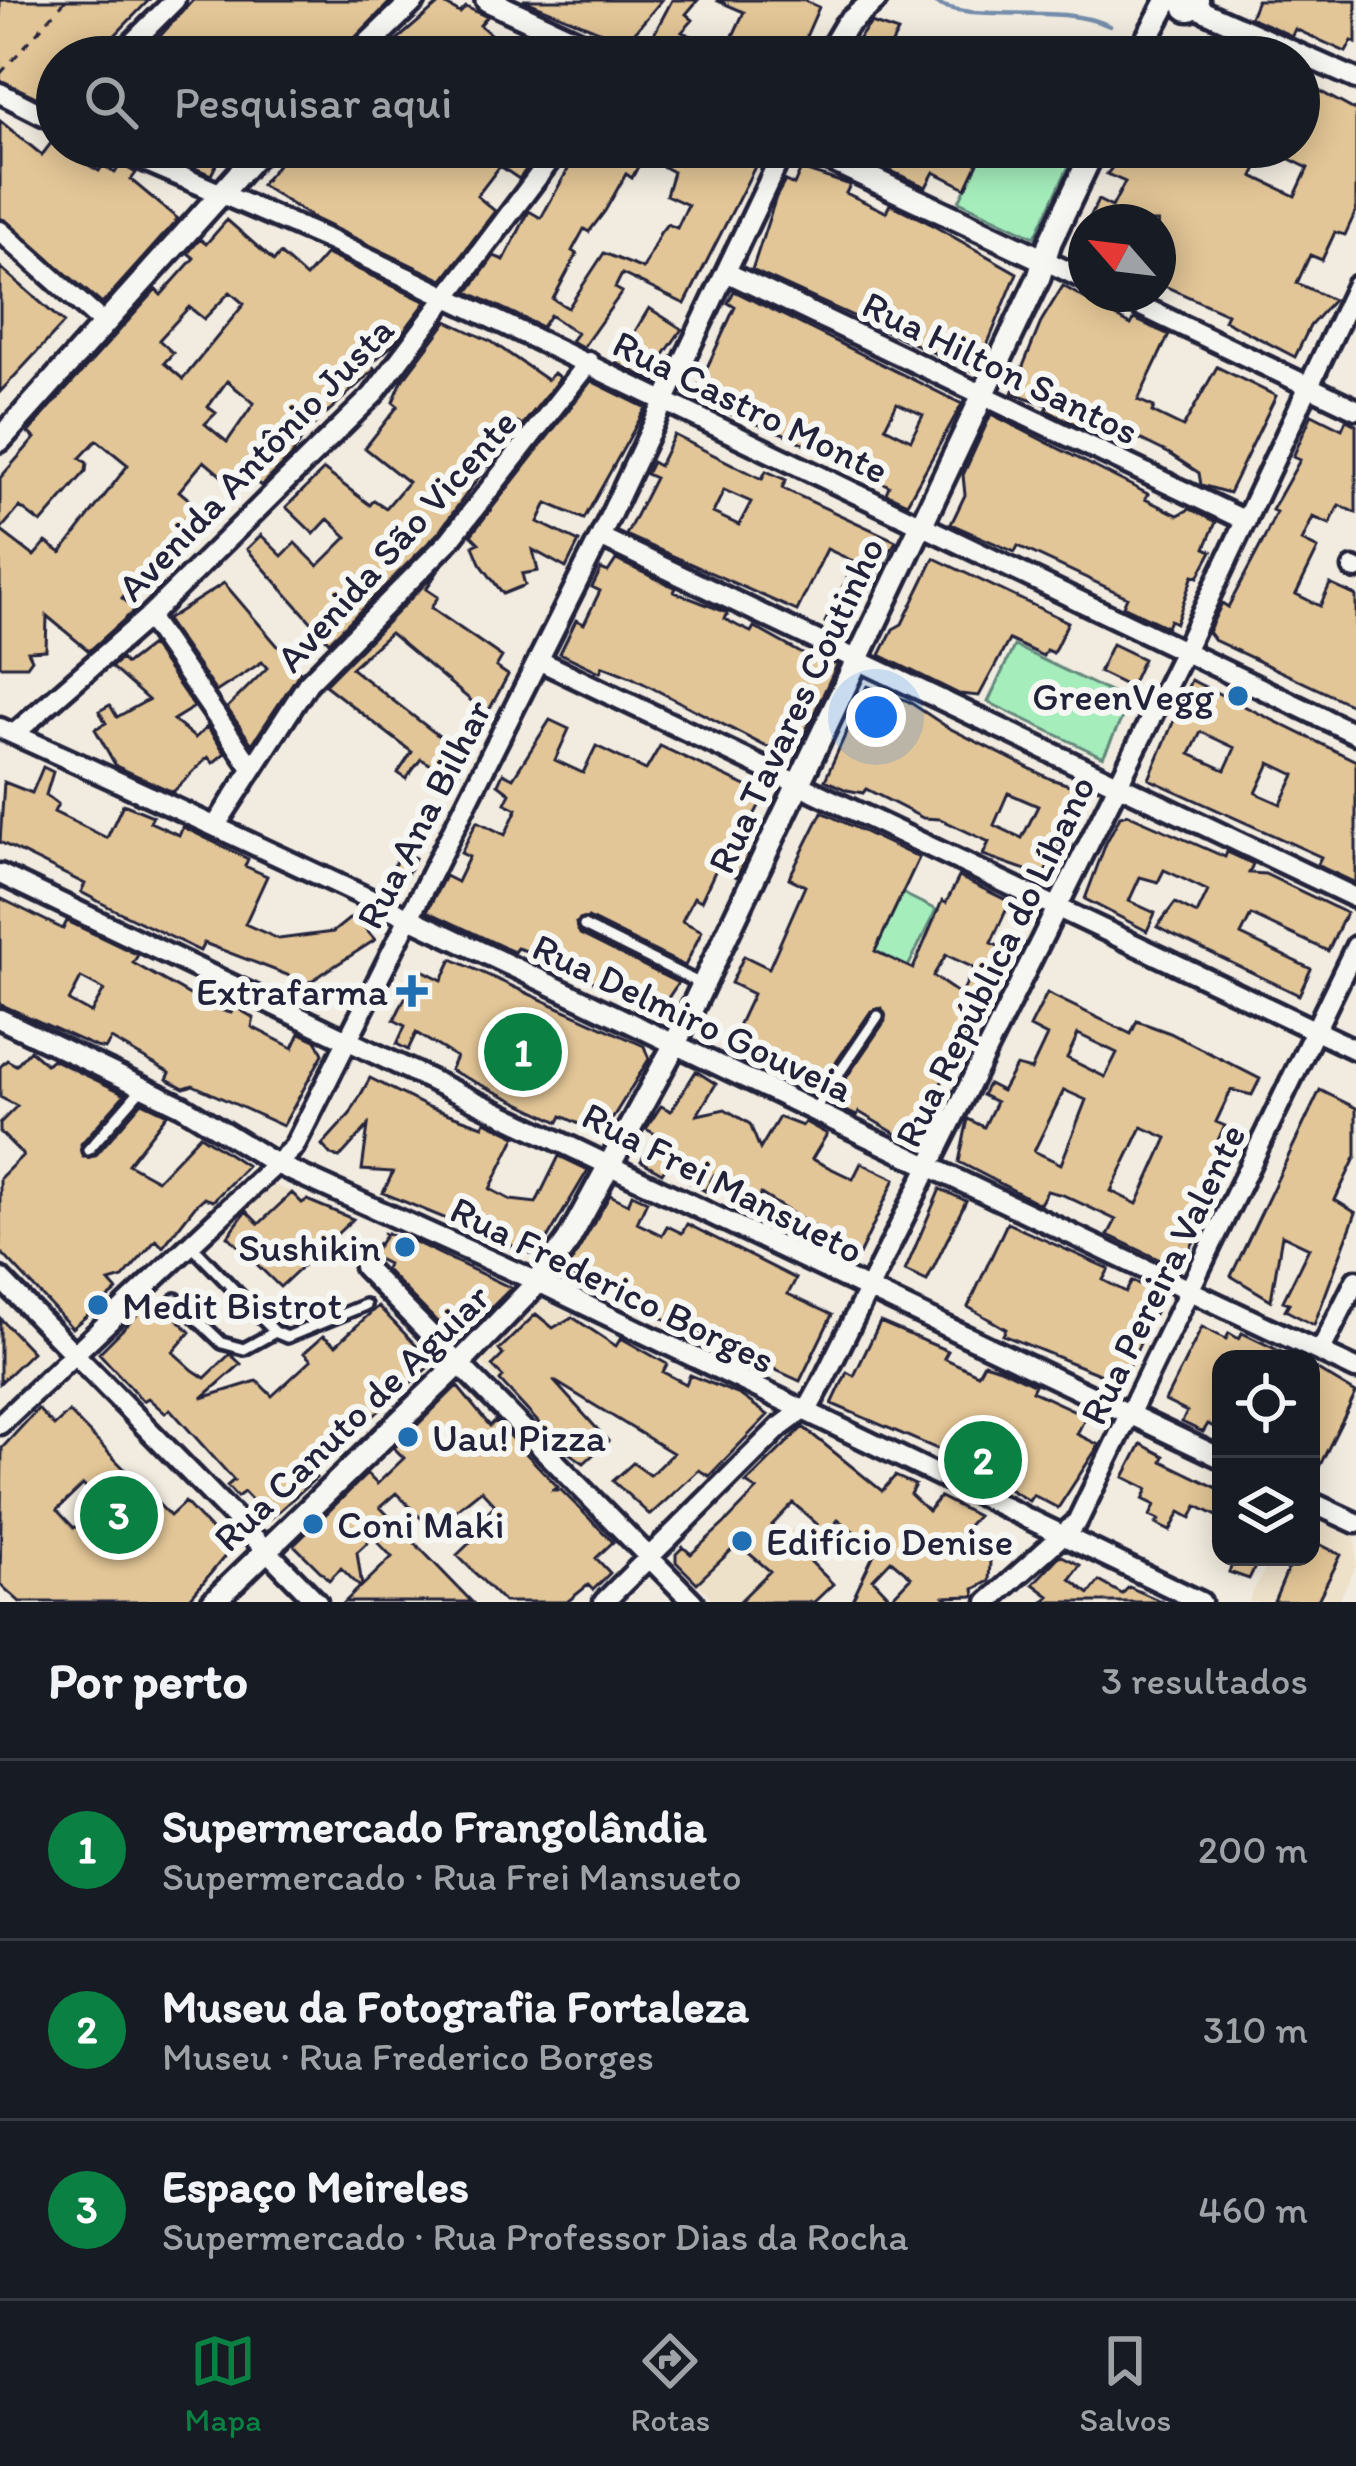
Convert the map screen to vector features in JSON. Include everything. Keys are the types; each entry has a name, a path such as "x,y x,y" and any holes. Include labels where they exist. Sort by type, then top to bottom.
{"street":[{"path":"139,36 175,0"},
{"path":"377,36 414,0"},
{"path":"487,0 565,36"},
{"path":"839,36 875,0"},
{"path":"1151,36 1173,4 1251,36"},
{"path":"1320,64 1356,79"},
{"path":"0,93 36,111"},
{"name":"Rua Castro Monte","path":"158,168 329,239 449,301 589,362 663,404 1356,734"},
{"path":"0,440 243,168"},
{"name":"Avenida Antônio Justa","path":"7,731 148,617 373,395 449,301 545,168"},
{"name":"Rua Ana Bilhar","path":"0,1424 294,1148 600,537 776,168"},
{"path":"849,168 1068,271"},
{"name":"Rua Tavares Coutinho","path":"538,1282 612,1162 673,1048 1086,168"},
{"path":"0,231 105,325"},
{"name":"Rua Hilton Santos","path":"728,274 1246,520"},
{"name":"Rua República do Líbano","path":"604,1602 780,1427 802,1412 868,1292 1058,911 1356,286"},
{"path":"1154,312 1356,409"},
{"name":"Avenida São Vicente","path":"216,825 308,682 449,541 589,362"},
{"path":"600,537 1356,898"},
{"path":"148,617 252,768"},
{"path":"538,660 1356,1050"},
{"name":"Rua Delmiro Gouveia","path":"7,731 216,825 673,1048 814,1110 1316,1350"},
{"name":"Rua Frei Mansueto","path":"0,874 612,1162 868,1292 1212,1454"},
{"name":"Rua Pereira Valente","path":"988,1602 1077,1522 1356,946"},
{"path":"0,1045 9,1023"},
{"name":"Rua Frederico Borges","path":"9,1023 143,1088 276,1164 538,1282 1201,1602"},
{"path":"364,1267 693,1602"},
{"path":"0,1278 317,1602"},
{"path":"1320,1352 1356,1280"},
{"name":"Rua Canuto de Aguiar","path":"213,1602 538,1282"},
{"name":"Rua Delmiro Gouveia","path":"1320,1352 1356,1369"},
{"path":"1320,1506 1356,1523"}],"lane":[{"path":"584,926 703,985"},
{"path":"814,1110 878,1016"},
{"path":"88,1150 143,1088"},
{"path":"189,1243 275,1332 287,1337 365,1305"},
{"path":"176,1299 222,1343 244,1349 275,1332"}],"path":[{"path":"0,74 66,0"},
{"path":"364,1267 388,1225"}],"shaded area":[{"path":"272,1184 347,1216 320,1237 327,1244 280,1287 221,1232"},
{"path":"542,1300 574,1316 505,1390 480,1360"},
{"path":"1320,1521 1356,1538 1356,1567 1338,1602 1248,1602 1266,1566 1320,1566"},
{"path":"795,1527 813,1545 757,1602 715,1602 697,1583 738,1544 747,1552 766,1556"}],"green space":[{"path":"976,168 1068,168 1035,237 959,201"},
{"path":"1014,646 1130,702 1103,757 988,702"},
{"path":"902,893 936,910 908,967 875,951"}],"building":[{"path":"0,0 149,0 114,36 36,36 36,97 0,80"},
{"path":"193,0 392,0 357,36 160,36"},
{"path":"523,0 662,0 631,36 609,35"},
{"path":"672,0 698,0 686,14 693,20 682,32 691,36 653,36"},
{"path":"716,0 803,0 819,7 806,36 733,36 744,12"},
{"path":"1257,0 1356,0 1356,43 1352,41 1346,52 1320,40 1320,36 1295,29 1292,36 1250,17"},
{"path":"441,2 460,13 466,7 487,17 480,25 492,36 401,36"},
{"path":"871,23 898,32 896,36 861,36"},
{"path":"1320,91 1356,111 1356,211 1345,235 1335,232 1322,260 1310,255 1297,283 1333,300 1310,326 1295,357 1224,320 1227,314 1176,291 1176,204 1114,204 1125,182 1107,174 1112,168 1257,168 1253,176 1295,196 1308,168 1320,168"},
{"path":"0,121 36,150 36,168 108,168 115,173 127,168 136,173 131,180 178,219 102,304 0,218"},
{"path":"275,168 498,168 477,196 495,211 443,280 313,218 261,185"},
{"path":"503,168 527,168 519,179"},
{"path":"569,168 637,168 632,178 626,174 605,211 589,232 584,229 572,251 577,254 553,299 568,308 604,253 643,269 667,224 677,228 688,205 666,195 673,172 666,168 754,168 685,304 622,274 615,288 622,292 583,347 571,341 577,333 550,315 542,327 468,292 494,256 504,260 529,211 541,218"},
{"path":"885,168 975,168 966,188 934,172 926,187"},
{"path":"801,169 850,185 846,193 886,212 890,204 1017,273 976,372 752,270 776,197 785,181 794,185"},
{"path":"227,220 274,261 280,254 306,277 326,254 426,302 395,343 370,364 375,369 306,432 291,457 261,486 249,476 238,490 204,461 179,491 196,505 122,598 136,609 89,651 47,616 46,650 28,651 32,659 27,666 0,666 0,530 0,478 35,438 28,433 53,404 156,290 161,295 194,258 188,253 200,239 206,244","holes":["230,292 244,304 183,379 164,363 173,353 159,340 189,307 204,319","227,381 254,403 227,442 205,424 216,413 208,407","97,440 128,465 61,553 46,542 34,556 0,530 20,507 41,523 86,471 87,463 80,458"]},
{"path":"0,267 64,323 0,392"},
{"path":"1063,286 1068,289 1068,312 1108,312 1131,325 1134,319 1169,335 1138,400 1183,427 1217,367 1276,396 1229,493 1201,485 1199,473 1170,454 1095,417 1088,430 1046,410 1049,405 1012,393 1042,320"},
{"path":"734,291 962,404 907,503 886,493 889,486 782,433 692,400 735,307 728,303","holes":["897,403 923,415 911,440 885,427"]},
{"path":"649,308 682,329 654,369 661,375 656,382 616,363"},
{"path":"447,321 492,342 547,380 554,373 560,378 522,426 518,423 439,532 329,642 247,549 261,535 282,556 295,543 318,566 347,537 328,519 314,534 286,507 324,470 370,505 374,500 386,508 408,482 365,448 398,406 393,402 402,381"},
{"path":"591,381 646,408 584,519 547,503 538,522 579,542 566,568 533,550 538,571 522,574 525,585 503,594 480,563 473,546 479,543 471,535"},
{"path":"991,414 1148,494 1145,499 1178,515 1190,509 1216,522 1205,548 1212,551 1198,577 1193,575 1176,623 1170,620 1167,627 1123,606 1127,597 1018,546 1015,552 951,524 965,495 963,475"},
{"path":"1312,414 1342,429 1346,420 1356,425 1356,513 1339,505 1330,524 1313,517 1302,541 1318,549 1296,594 1320,606 1330,584 1356,596 1356,707 1214,640 1208,632 1222,603 1228,607 1264,539 1276,512 1272,510 1300,460 1293,457"},
{"path":"674,435 762,479 766,471 786,480 782,488 896,541 845,632 825,622 855,562 827,549 797,611 626,535 655,478 646,474 652,462 659,466","holes":["724,490 751,502 739,525 713,513"]},
{"path":"934,558 1068,622 1053,653 1046,650 1043,656 1009,640 979,696 959,694 880,655 893,629 902,624"},
{"path":"616,560 676,588 674,592 728,613 725,619 738,626 751,632 754,627 808,657 811,652 837,665 795,754 765,746 631,677 603,666 600,672 560,653 576,620 584,624 600,591 592,587 601,569 608,572"},
{"path":"439,570 426,589 438,597 431,608 502,657 496,667 508,675 487,714 390,633 351,668 461,753 455,762 462,767 454,778 421,759 406,779 398,773 412,752 325,685"},
{"path":"224,583 300,672 252,744 227,708 267,668 262,662 216,692 166,620"},
{"path":"1112,644 1143,659 1130,687 1099,672"},
{"path":"151,645 194,707 173,720 195,738 207,727 225,753 213,763 208,757 173,792 116,766 95,729 106,723 99,711 110,705 117,717 148,700 111,667 121,659 126,664"},
{"path":"1191,680 1356,761 1356,883 1317,865 1321,857 1149,779","holes":["1201,732 1235,748 1225,770 1190,754","1270,763 1295,775 1281,804 1256,793"]},
{"path":"867,686 908,701 947,727 1051,779 1088,791 1043,876 983,855 989,842 940,819 923,818 866,789 863,793 847,790 825,780","holes":["1008,793 1038,806 1022,838 994,825"]},
{"path":"550,720 569,729 555,760 583,773 596,746 646,770 660,746 765,795 736,849 748,855 737,877 717,867 701,901 694,897 682,921 702,931 685,966 588,918 576,923 580,934 678,983 658,1013 540,955 517,948 514,952 427,911 445,876 457,882 469,857 461,853 477,821 505,835 517,809 505,803 510,793 498,784 503,773 513,778"},
{"path":"43,767 53,772 46,795 58,804 54,812 107,838 123,804 153,816 150,822 179,835 183,827 248,859 245,866 267,876 245,924 279,939 333,932 354,915 375,940 308,983 204,943 200,951 109,907 81,892 85,884 0,842 4,782 32,793"},
{"path":"822,812 919,858 875,951 913,969 942,901 946,903 959,877 1010,902 991,943 999,946 973,1002 982,1009 965,1037 973,1043 937,1088 910,1142 859,1112 857,1116 829,1103 885,1021 882,1008 871,1011 813,1096 804,1091 808,1082 729,1045 753,994 731,983 744,956 769,968 805,886 789,878","holes":["946,955 974,968 961,995 933,976"]},
{"path":"1127,814 1225,857 1227,852 1253,864 1249,873 1265,874 1346,913 1328,951 1251,915 1241,935 1311,969 1299,995 1157,927 1175,903 1197,914 1208,891 1173,874 1164,870 1158,882 1140,877 1129,901 1155,913 1147,931 1085,899 1106,843 1120,816"},
{"path":"400,851 415,858 402,885 389,879"},
{"path":"0,898 63,929 67,921 138,955 133,963 213,1008 231,1013 235,1007 254,1018 252,1027 293,1048 300,1033 317,1041 323,1054 283,1126 193,1085 184,1088 167,1079 170,1073 111,1039 105,1049 96,1047 0,1004","holes":["81,978 104,990 91,1013 69,1001"]},
{"path":"452,959 644,1046 649,1059 602,1135 562,1116 559,1122 450,1070 456,1057 416,1033 408,1050 397,1044 405,1026 394,1020 412,984 422,970 442,980"},
{"path":"1047,993 1131,1034 1137,1021 1170,1033 1260,1079 1252,1095 1231,1090 1216,1122 1225,1126 1218,1140 1225,1143 1186,1228 1198,1234 1183,1262 1173,1266 1108,1235 1116,1220 1063,1195 1047,1191 1040,1204 959,1162 968,1119 984,1127 996,1102 982,1095 988,1084 1002,1091 1016,1066 1031,1070 1047,1036 1030,1027","holes":["1078,1034 1117,1053 1105,1077 1067,1058","1064,1090 1086,1100 1061,1164 1034,1151","1142,1127 1167,1138 1137,1204 1111,1191"]},
{"path":"30,1050 46,1064 52,1059 125,1094 81,1144 83,1157 95,1156 142,1102 167,1114 128,1164 157,1180 200,1135 247,1166 213,1201 204,1198 195,1206 163,1247 156,1240 123,1278 109,1282 117,1291 72,1328 0,1251 0,1178 23,1155 0,1132 0,1123 17,1106 0,1097 0,1067 7,1060 16,1065"},
{"path":"696,1071 716,1084 697,1115 725,1109 750,1124 760,1149 779,1117 802,1126 805,1122 827,1134 812,1159 853,1179 861,1163 895,1179 859,1255 761,1194 753,1208 734,1197 736,1188 714,1175 705,1191 688,1181 697,1164 676,1151 662,1173 641,1161 657,1135 646,1129 661,1106 671,1111"},
{"path":"370,1078 426,1106 483,1126 485,1121 516,1136 490,1189 511,1200 536,1203 559,1156 588,1170 537,1256 383,1193 393,1172 362,1170 368,1126 339,1158 331,1155 322,1145 350,1114"},
{"path":"1320,1090 1356,1108 1356,1156 1335,1200 1356,1213 1314,1325 1285,1310 1289,1303 1283,1301 1309,1248 1282,1235 1271,1300 1231,1276"},
{"path":"940,1189 966,1201 927,1281 905,1271"},
{"path":"292,1193 302,1203 307,1200 353,1219 280,1287 228,1236 246,1211 259,1224"},
{"path":"632,1194 647,1201 637,1223 662,1235 667,1226 682,1233 687,1224 796,1279 788,1294 832,1315 800,1381 565,1273 610,1195 628,1204"},
{"path":"1007,1223 1109,1269 1103,1280 1126,1292 1132,1281 1156,1291 1149,1304 1157,1308 1121,1383 1003,1335 1006,1329 968,1307"},
{"path":"387,1233 511,1288 457,1342 385,1269 387,1264 371,1256"},
{"path":"161,1302 190,1332 173,1352 193,1370 205,1378 230,1354 241,1364 202,1398 257,1381 272,1396 311,1360 304,1353 323,1336 336,1345 378,1306 433,1363 352,1435 339,1421 302,1464 316,1478 270,1519 244,1492 237,1497 227,1486 234,1480 170,1409 165,1413 148,1398 143,1401 99,1353 146,1306 151,1312"},
{"path":"536,1314 553,1328 572,1317 616,1346 621,1338 667,1364 663,1372 686,1384 690,1375 740,1395 768,1415 709,1476 699,1470 650,1515 613,1481 633,1463 650,1475 673,1453 553,1380 608,1441 584,1463 562,1448 500,1381 503,1377 492,1366 503,1355 499,1350"},
{"path":"0,1318 32,1352 0,1383"},
{"path":"880,1322 948,1351 944,1358 978,1374 984,1363 1000,1368 1035,1385 1032,1391 1086,1416 1077,1434 1099,1445 1058,1508 1033,1495 1029,1501 947,1453 832,1404 847,1372 854,1376"},
{"path":"1202,1327 1226,1339 1229,1333 1239,1339 1242,1333 1277,1350 1212,1350 1212,1426 1208,1424 1203,1432 1182,1422 1187,1412 1165,1401"},
{"path":"1320,1371 1356,1393 1320,1465"},
{"path":"457,1386 490,1426 495,1421 558,1487 554,1490 561,1490 613,1542 596,1558 610,1573 593,1590 588,1585 567,1602 504,1602 457,1555 482,1531 475,1524 495,1505 481,1490 432,1529 396,1493 380,1507 472,1602 345,1602 360,1587 341,1568 329,1580 294,1545 367,1474 377,1484 404,1458 394,1448","holes":["373,1537 392,1557 362,1586 357,1552"]},
{"path":"38,1409 54,1426 69,1412 170,1516 185,1502 230,1550 187,1602 20,1602 0,1584 2,1448","holes":["83,1485 101,1503 74,1528 57,1510"]},
{"path":"803,1427 882,1491 895,1476 915,1485 910,1494 928,1511 940,1497 977,1516 960,1534 990,1561 989,1581 974,1589 975,1596 945,1597 950,1602 851,1602 883,1535 873,1545 838,1520 822,1538 828,1544 811,1562 833,1584 814,1602 739,1602 770,1571 738,1544 697,1583 676,1562 676,1554 683,1547 691,1554 728,1520 757,1490 746,1483","holes":["793,1503 817,1524 794,1546 772,1525","891,1560 911,1577 891,1598 873,1579"]},
{"path":"1141,1444 1164,1456 1162,1461 1212,1486 1212,1514 1197,1506 1191,1518 1180,1512 1170,1531 1150,1516 1155,1505 1143,1499 1148,1489 1124,1477"},
{"path":"1320,1544 1341,1555 1317,1602 1274,1602 1289,1566 1320,1566"},
{"path":"1060,1555 1080,1565 1070,1579 1089,1594 1099,1581 1122,1594 1129,1587 1163,1602 1043,1602 1049,1596 1033,1584"},
{"path":"1231,1566 1256,1566 1249,1579 1229,1572"}],"waterway":[{"path":"930,0 968,12 1064,15 1110,26"}],"place":[{"name":"GreenVegg","path":"1238,696"},
{"name":"Extrafarma","path":"412,991"},
{"name":"Supermercado Frangolândia","path":"523,1052"},
{"name":"Sushikin","path":"405,1247"},
{"name":"Medit Bistrot","path":"98,1305"},
{"name":"Uau! Pizza","path":"408,1437"},
{"name":"Museu da Fotografia Fortaleza","path":"983,1460"},
{"name":"Espaço Meireles","path":"119,1515"},
{"name":"Coni Maki","path":"313,1524"},
{"name":"Edifício Denise","path":"742,1541"}]}
